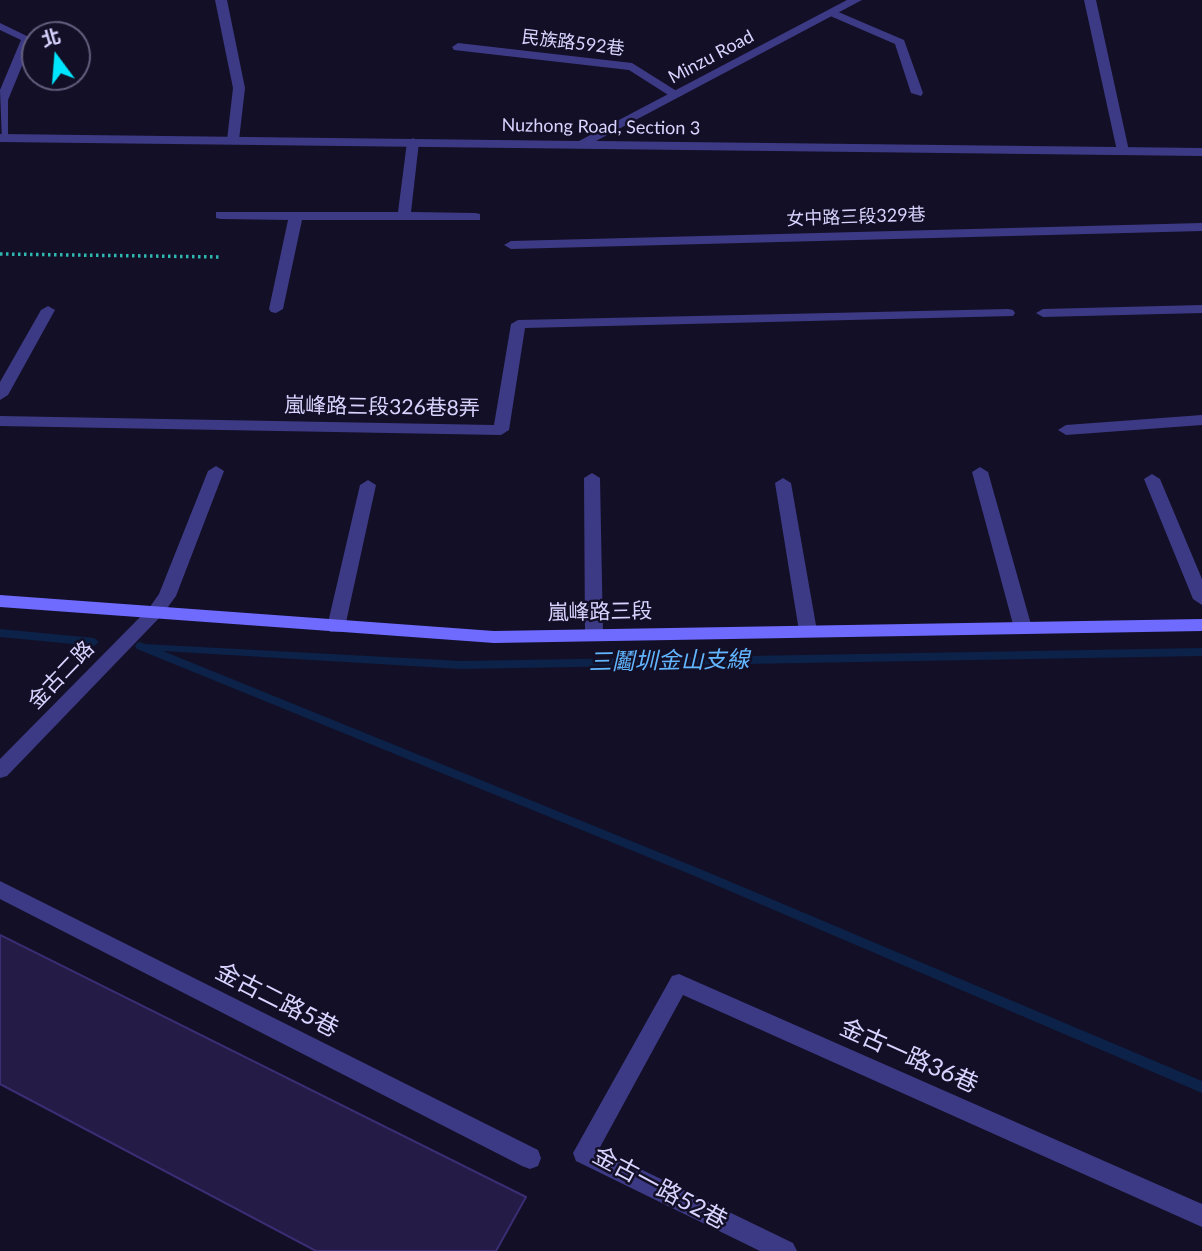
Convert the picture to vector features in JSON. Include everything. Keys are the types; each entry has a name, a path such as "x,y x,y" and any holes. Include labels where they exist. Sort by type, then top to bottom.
{"street":[{"path":"221,0 239,88 233,140"},
{"name":"Minzu Road","path":"582,144 856,0"},
{"path":"1090,0 1123,151"},
{"path":"832,13 901,43 917,93"},
{"path":"0,26 27,39 1,100 1,138"},
{"name":"民族路592巷","path":"458,47 632,67 677,96"},
{"name":"Nuzhong Road, Section 3","path":"1,138 1202,152"},
{"path":"404,216 413,142"},
{"path":"221,215 475,217"},
{"path":"276,309 296,215"},
{"name":"女中路三段329巷","path":"511,245 1202,227"},
{"path":"1043,313 1202,309"},
{"path":"0,395 8,368 48,310"},
{"name":"嵐峰路三段326巷8弄","path":"0,421 501,430 518,324 1008,313"},
{"path":"1066,430 1202,421"},
{"name":"金古二路","path":"0,771 156,611 167,596 216,471"},
{"path":"980,472 1023,628"},
{"path":"592,478 594,635"},
{"path":"1152,479 1202,599"},
{"path":"783,483 808,631"},
{"path":"336,627 368,485"},
{"name":"嵐峰路三段","path":"0,601 494,637 1202,625"},
{"name":"金古二路5巷","path":"0,889 530,1158"},
{"name":"金古一路36巷","path":"635,1064 679,982 1202,1216"},
{"name":"金古一路52巷","path":"635,1064 584,1153 785,1251"}],"path":[{"path":"0,254 222,257"}],"building":[{"path":"0,935 526,1197 496,1251 316,1251 0,1084"}],"waterway":[{"name":"三鬮圳金山支線","path":"0,633 94,642"},
{"path":"140,646 701,874 1202,1087"},
{"name":"三鬮圳金山支線","path":"148,647 461,665 1202,652"}]}
